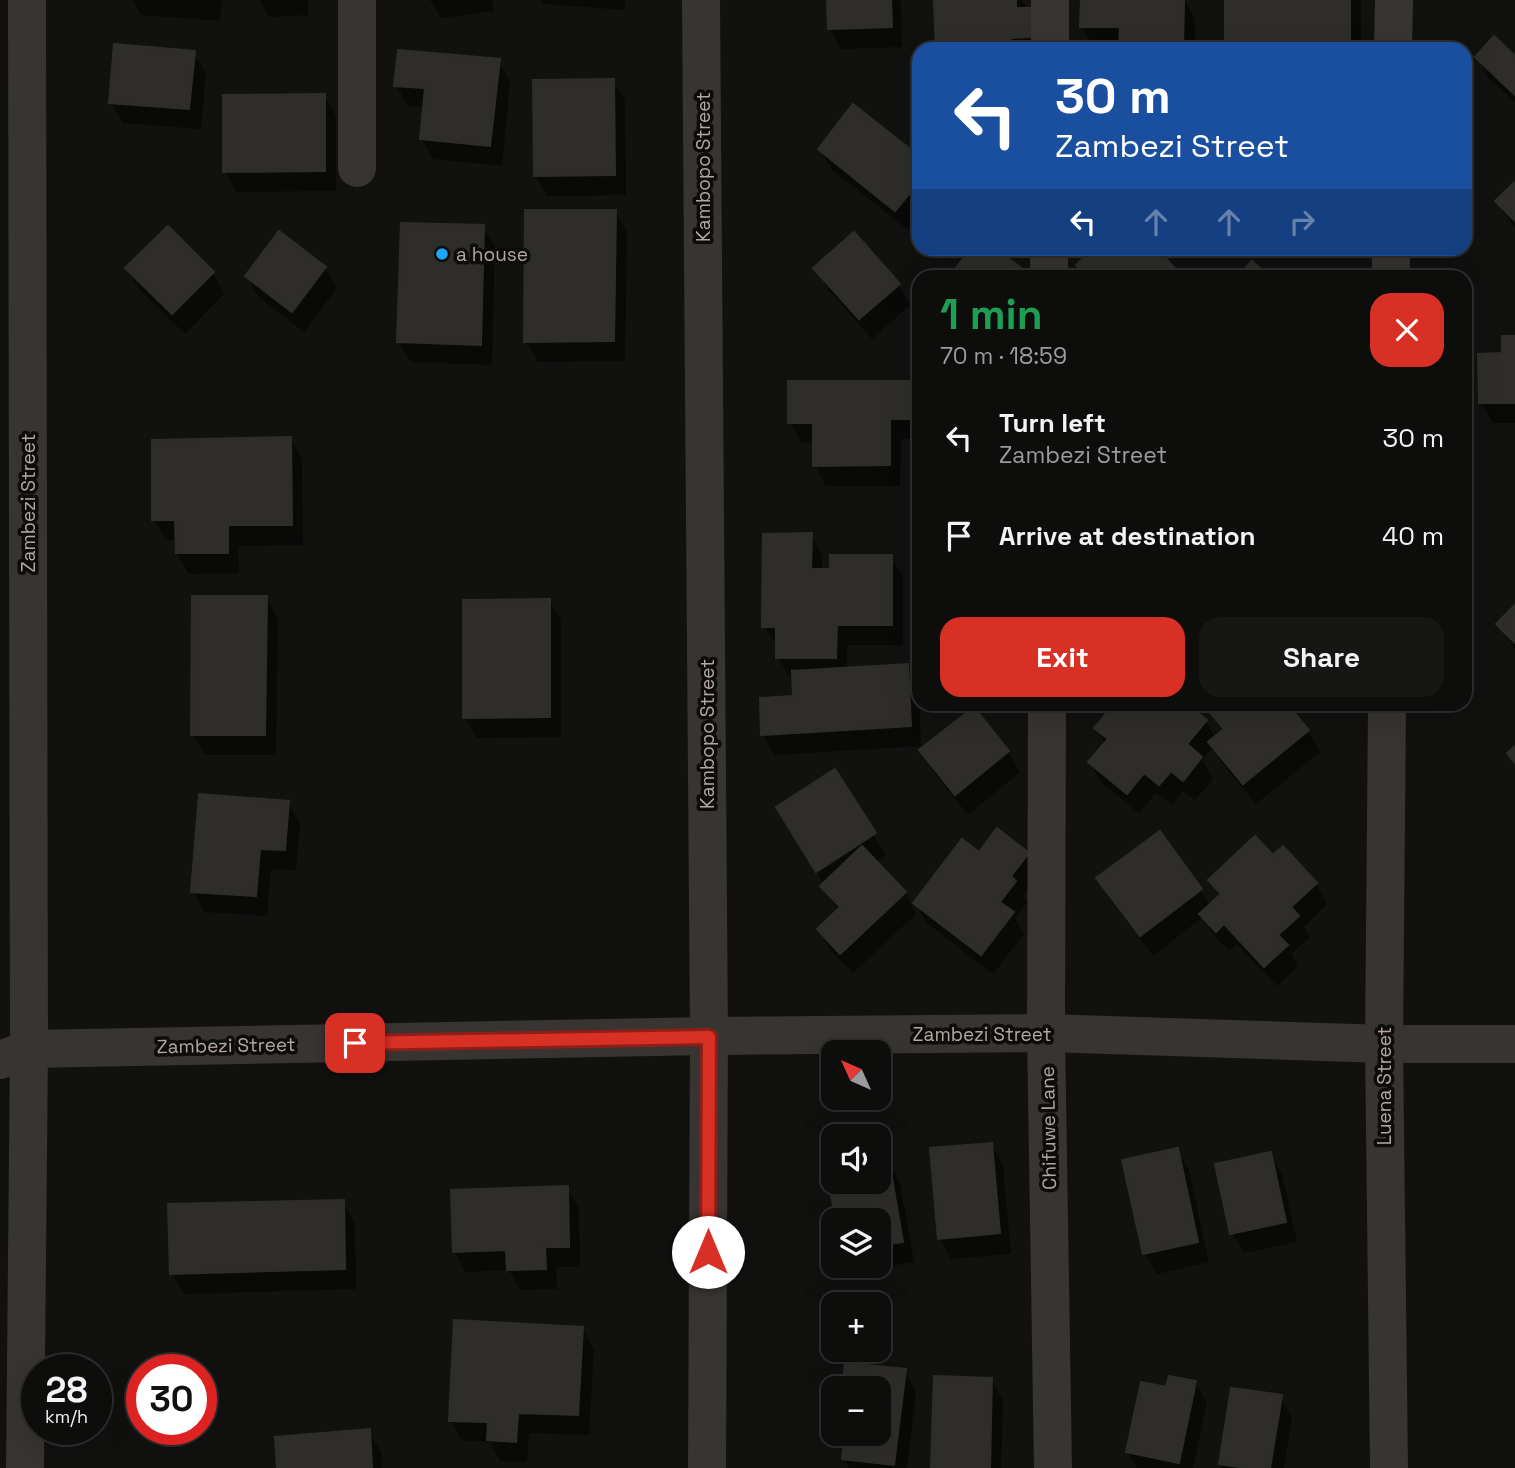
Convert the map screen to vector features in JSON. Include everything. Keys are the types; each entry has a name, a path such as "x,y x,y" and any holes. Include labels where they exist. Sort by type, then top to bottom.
{"street":[{"name":"Zambezi Street","path":"24,1468 14,1054 27,0"},
{"path":"356,0 357,168"},
{"name":"Kambopo Street","path":"701,0 709,1037 707,1468"},
{"path":"1050,0 1050,42"},
{"path":"1393,42 1394,0"},
{"name":"Chifuwe Lane","path":"1048,711 1046,1033 1053,1468"},
{"name":"Luena Street","path":"1387,711 1384,1044 1389,1468"},
{"name":"Zambezi Street","path":"14,1054 709,1037 1046,1033 1384,1044 1515,1044"}],"building":[{"path":"827,0 891,0 892,27 828,29"},
{"path":"934,0 1016,0 1016,8 1030,8 1031,37 1011,38 1011,42 936,42"},
{"path":"1081,0 1184,0 1183,42 1119,42 1120,27 1080,27"},
{"path":"1225,0 1350,0 1350,42 1225,42"},
{"path":"1494,36 1515,56 1515,95 1475,57"},
{"path":"114,44 195,51 189,109 109,103"},
{"path":"398,50 500,59 490,146 420,139 425,88 394,86"},
{"path":"614,79 615,175 534,176 533,80"},
{"path":"325,94 325,171 223,172 223,95"},
{"path":"853,104 912,150 912,190 895,211 818,149"},
{"path":"1515,182 1515,221 1495,201"},
{"path":"525,210 616,210 614,341 524,342"},
{"name":"a house","path":"401,223 484,225 481,345 397,342"},
{"path":"168,226 214,272 172,314 125,268"},
{"path":"279,231 326,267 292,312 245,276"},
{"path":"854,232 900,284 859,319 813,268"},
{"path":"965,256 1005,256 1024,270 954,270"},
{"path":"1086,256 1163,256 1176,270 1081,270 1076,265"},
{"path":"1252,261 1262,270 1244,270"},
{"path":"1502,336 1515,336 1515,403 1479,403 1478,354 1502,353"},
{"path":"788,381 912,381 912,419 890,419 890,465 813,466 813,423 788,423"},
{"path":"291,437 292,525 228,525 228,553 176,553 175,520 152,520 152,440"},
{"path":"812,533 811,569 830,569 830,555 892,555 892,625 837,625 836,658 776,658 776,627 762,627 763,534"},
{"path":"192,596 267,596 265,735 191,735"},
{"path":"550,599 550,717 463,718 463,600"},
{"path":"1515,605 1515,643 1496,624"},
{"path":"908,664 911,726 761,735 760,698 793,696 792,671"},
{"path":"969,711 977,711 1009,751 955,795 919,750"},
{"path":"1108,711 1195,711 1207,720 1187,744 1202,757 1183,781 1171,771 1159,785 1144,773 1127,794 1088,762 1108,739 1094,728"},
{"path":"1209,711 1293,711 1309,730 1243,784 1208,742 1224,729"},
{"path":"1515,746 1515,763 1507,753"},
{"path":"835,769 876,833 816,872 776,807"},
{"path":"199,794 289,801 285,850 260,849 256,896 191,892"},
{"path":"997,828 1029,853 1011,876 1016,881 1000,902 1014,912 981,955 913,903 962,839 979,852"},
{"path":"1160,831 1202,889 1140,936 1096,878"},
{"path":"1255,836 1273,855 1283,846 1317,883 1291,907 1299,916 1278,935 1288,945 1264,967 1224,924 1216,932 1199,914 1221,894 1208,880"},
{"path":"862,846 906,892 840,954 817,929 840,907 820,886"},
{"path":"992,1143 1000,1233 938,1239 930,1148"},
{"path":"1178,1148 1198,1242 1143,1254 1122,1160"},
{"path":"1271,1152 1286,1222 1230,1234 1215,1164"},
{"path":"891,1173 903,1242 891,1244 891,1208 833,1208 831,1194 891,1194"},
{"path":"568,1186 569,1247 545,1247 546,1269 507,1270 506,1250 453,1252 451,1190"},
{"path":"344,1200 345,1269 170,1274 168,1204"},
{"path":"454,1320 583,1327 578,1415 518,1413 516,1442 487,1440 488,1422 449,1421"},
{"path":"845,1363 906,1369 894,1465 842,1459 844,1446 891,1446 891,1376 843,1376"},
{"path":"934,1376 992,1378 990,1468 931,1468"},
{"path":"1169,1376 1196,1381 1179,1463 1126,1452 1141,1382 1166,1387"},
{"path":"1231,1388 1282,1395 1270,1468 1219,1464"},
{"path":"370,1429 372,1468 277,1468 275,1437"}],"place":[{"name":"a house","path":"442,254"}],"route":[{"path":"355,1043 709,1037 708,1252"}]}
